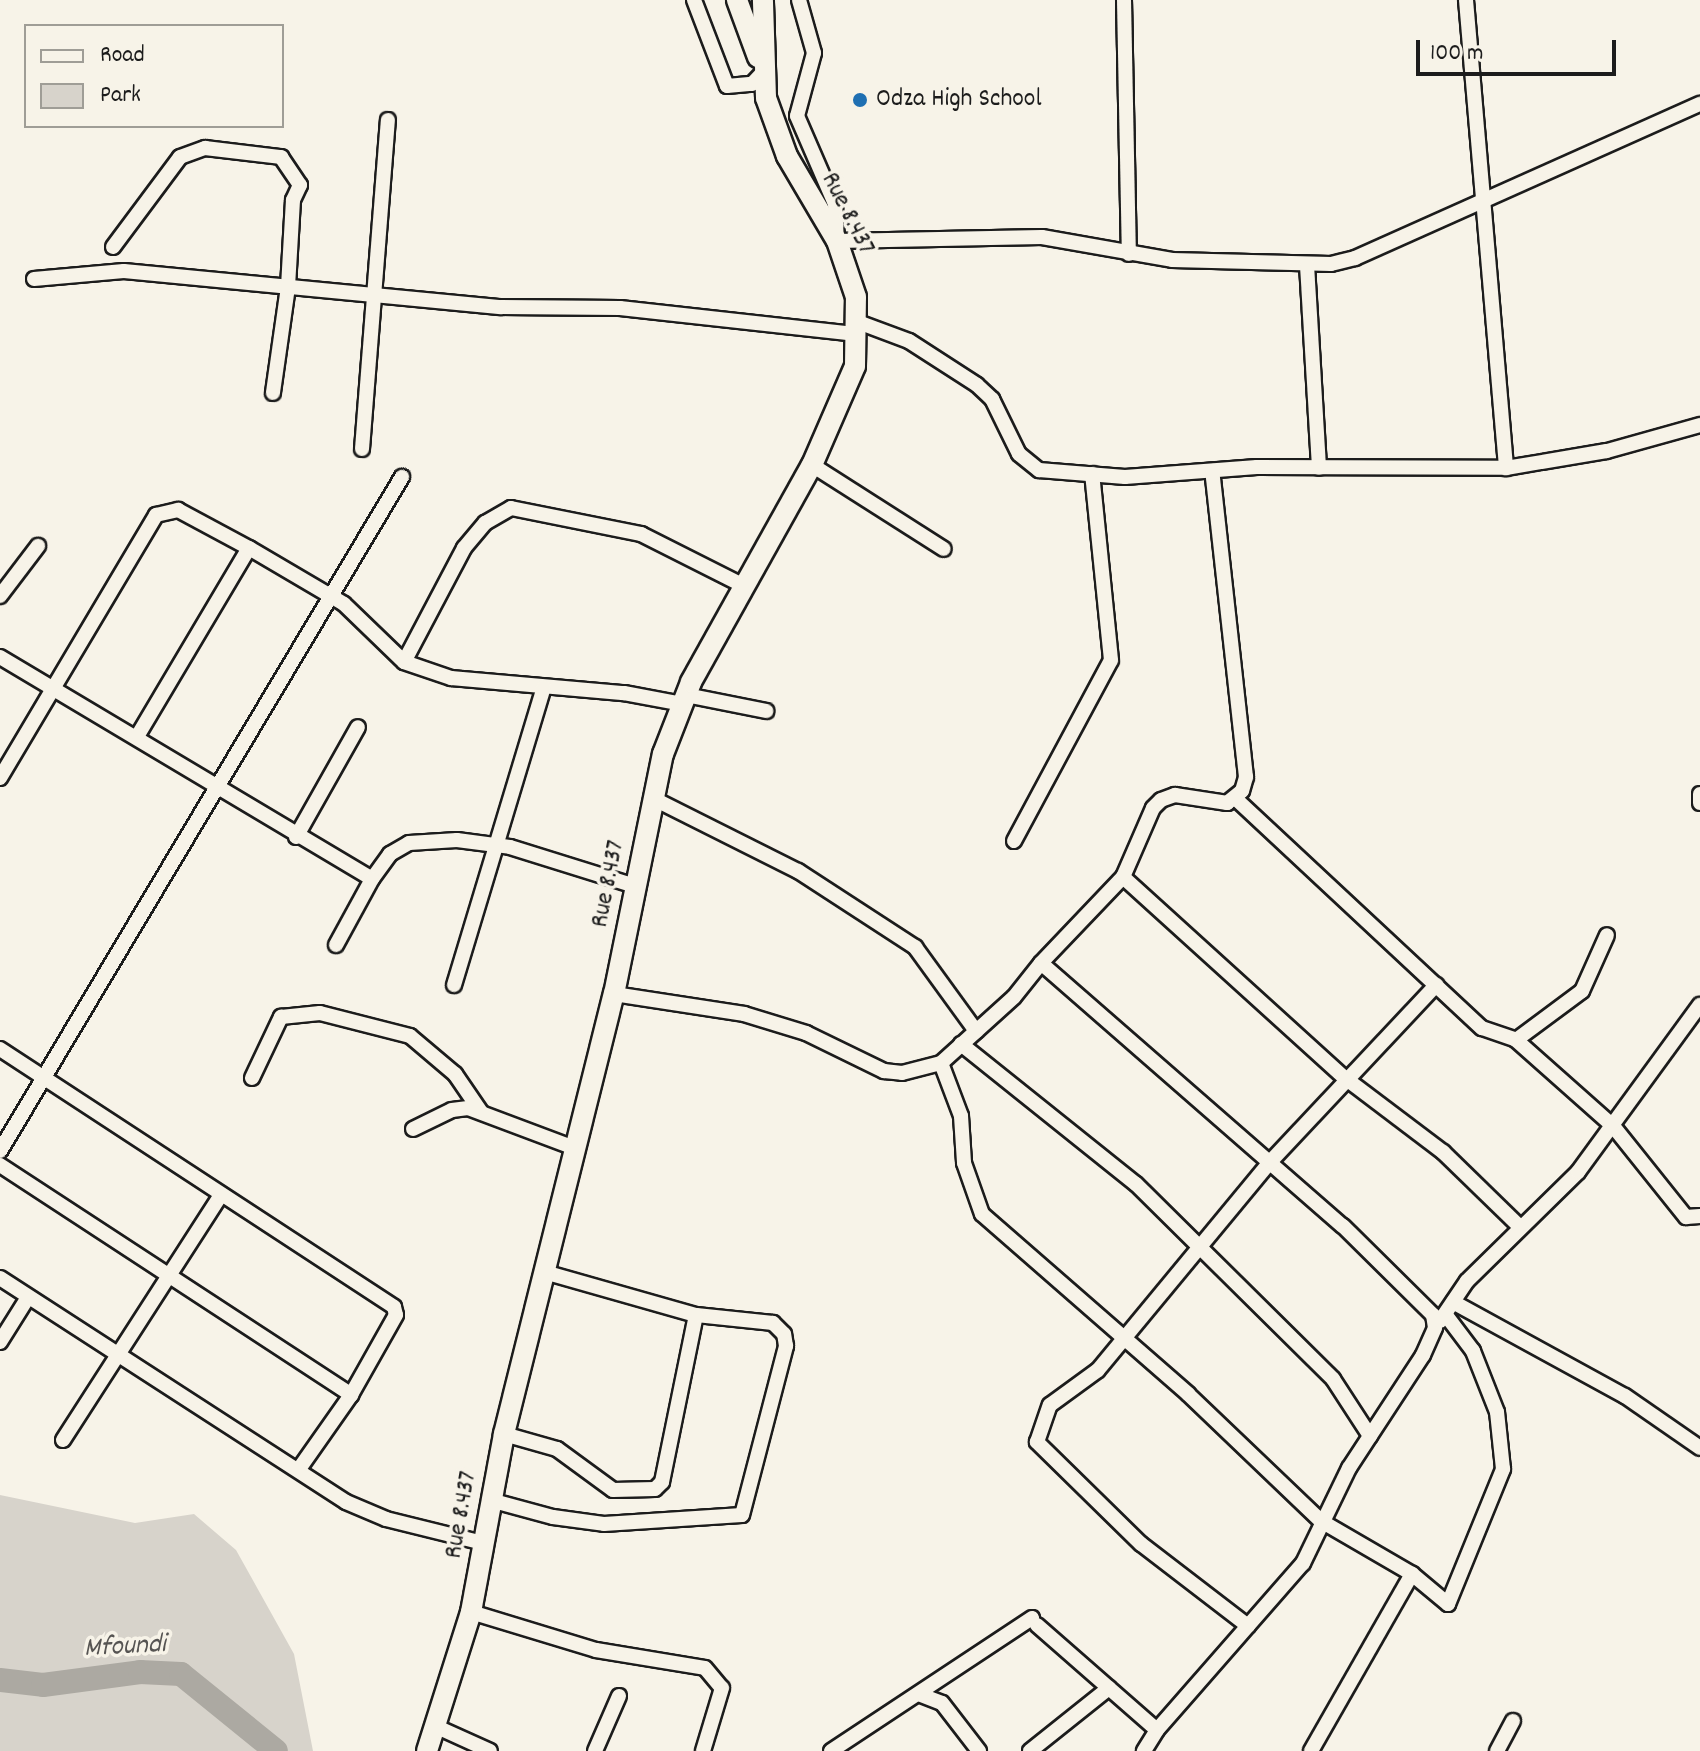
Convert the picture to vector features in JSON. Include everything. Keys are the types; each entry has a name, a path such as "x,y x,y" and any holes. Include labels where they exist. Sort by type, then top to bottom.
{"main road":[{"name":"Rue 8.437","path":"737,0 763,72"},
{"name":"Rue 8.437","path":"427,1751 471,1612 504,1434 572,1147 614,994 654,799 684,700 812,465 849,388 857,328 856,297 837,241 787,156 766,98 763,0"}],"street":[{"path":"694,0 727,86 752,84 763,72"},
{"path":"799,0 814,53 797,116 835,204 837,241 1042,237 1129,254 1307,265 1355,258 1700,104"},
{"path":"1124,0 1129,254"},
{"path":"1466,0 1506,468"},
{"path":"362,449 388,120"},
{"path":"113,247 180,157 205,148 281,157 300,185 293,200 288,287 273,393"},
{"path":"1307,265 1319,468"},
{"path":"34,279 124,271 501,307 620,308 857,328 909,341 977,385 992,399 1028,463 1039,470 1092,474 1319,468 1506,468 1607,451 1700,425"},
{"path":"812,465 944,549"},
{"path":"614,994 783,1025 884,1071 902,1073 941,1063 1014,997 1041,963 1123,877 1153,808 1161,800 1175,795 1227,803 1236,799 1246,777 1212,471"},
{"path":"1014,841 1111,660 1092,474"},
{"path":"0,1151 330,593 402,477"},
{"path":"404,662 464,548 485,523 511,508 641,534 744,586"},
{"path":"0,778 156,515 178,510 330,593 404,662 451,678 766,711"},
{"path":"0,596 38,546"},
{"path":"138,735 249,548"},
{"path":"0,657 138,735 296,837 372,879"},
{"path":"454,985 544,687"},
{"path":"296,837 358,727"},
{"path":"1700,794 1700,803"},
{"path":"654,799 798,871 915,947 976,1031"},
{"path":"1236,799 1482,1028 1516,1040 1613,1126 1686,1217 1700,1216"},
{"path":"336,945 372,879 390,854 409,843 498,845 635,886"},
{"path":"1123,877 1345,1078 1443,1152 1520,1227"},
{"path":"1516,1040 1582,991 1607,935"},
{"path":"1041,963 1270,1162 1425,1304 1435,1328"},
{"path":"1248,1626 1141,1544 1037,1442 1050,1405 1098,1370 1123,1336 1200,1251 1270,1162 1345,1078 1436,985"},
{"path":"1144,1751 1157,1730 1303,1563 1321,1521 1449,1308 1520,1227 1578,1172 1700,1005"},
{"path":"252,1078 281,1017 320,1013 410,1036 455,1074 481,1112"},
{"path":"961,1044 1136,1184 1200,1251 1333,1379 1370,1436"},
{"path":"0,1049 46,1075 220,1196 394,1307 396,1315 351,1395 299,1469"},
{"path":"941,1063 961,1116 964,1163 982,1214 1123,1336 1321,1521 1412,1574 1448,1604 1503,1469 1497,1412 1473,1351 1449,1308"},
{"path":"413,1129 452,1110 481,1112 572,1147"},
{"path":"0,1165 351,1395"},
{"path":"63,1440 172,1277 220,1196"},
{"path":"490,1500 553,1517 604,1524 742,1515 786,1346 784,1334 767,1321 696,1315 544,1272"},
{"path":"0,1278 119,1359 365,1512 483,1543"},
{"path":"0,1342 27,1299"},
{"path":"1449,1308 1625,1396 1700,1448"},
{"path":"504,1434 557,1449 613,1490 655,1489 662,1482 696,1315"},
{"path":"1311,1751 1412,1574"},
{"path":"471,1612 596,1650 705,1668 722,1688 703,1751"},
{"path":"831,1751 904,1700 921,1695 1035,1622 1157,1730"},
{"path":"1030,1751 1109,1688"},
{"path":"921,1695 942,1703 979,1751"},
{"path":"595,1751 619,1696"},
{"path":"1497,1751 1513,1721"},
{"path":"437,1727 490,1751"}],"green space":[{"path":"0,1495 135,1523 194,1514 236,1550 294,1654 313,1751 0,1751"}],"waterway":[{"name":"Mfoundi","path":"0,1680 43,1685 140,1672 181,1674 276,1751"}],"place":[{"name":"Odza High School","path":"860,100"}]}
